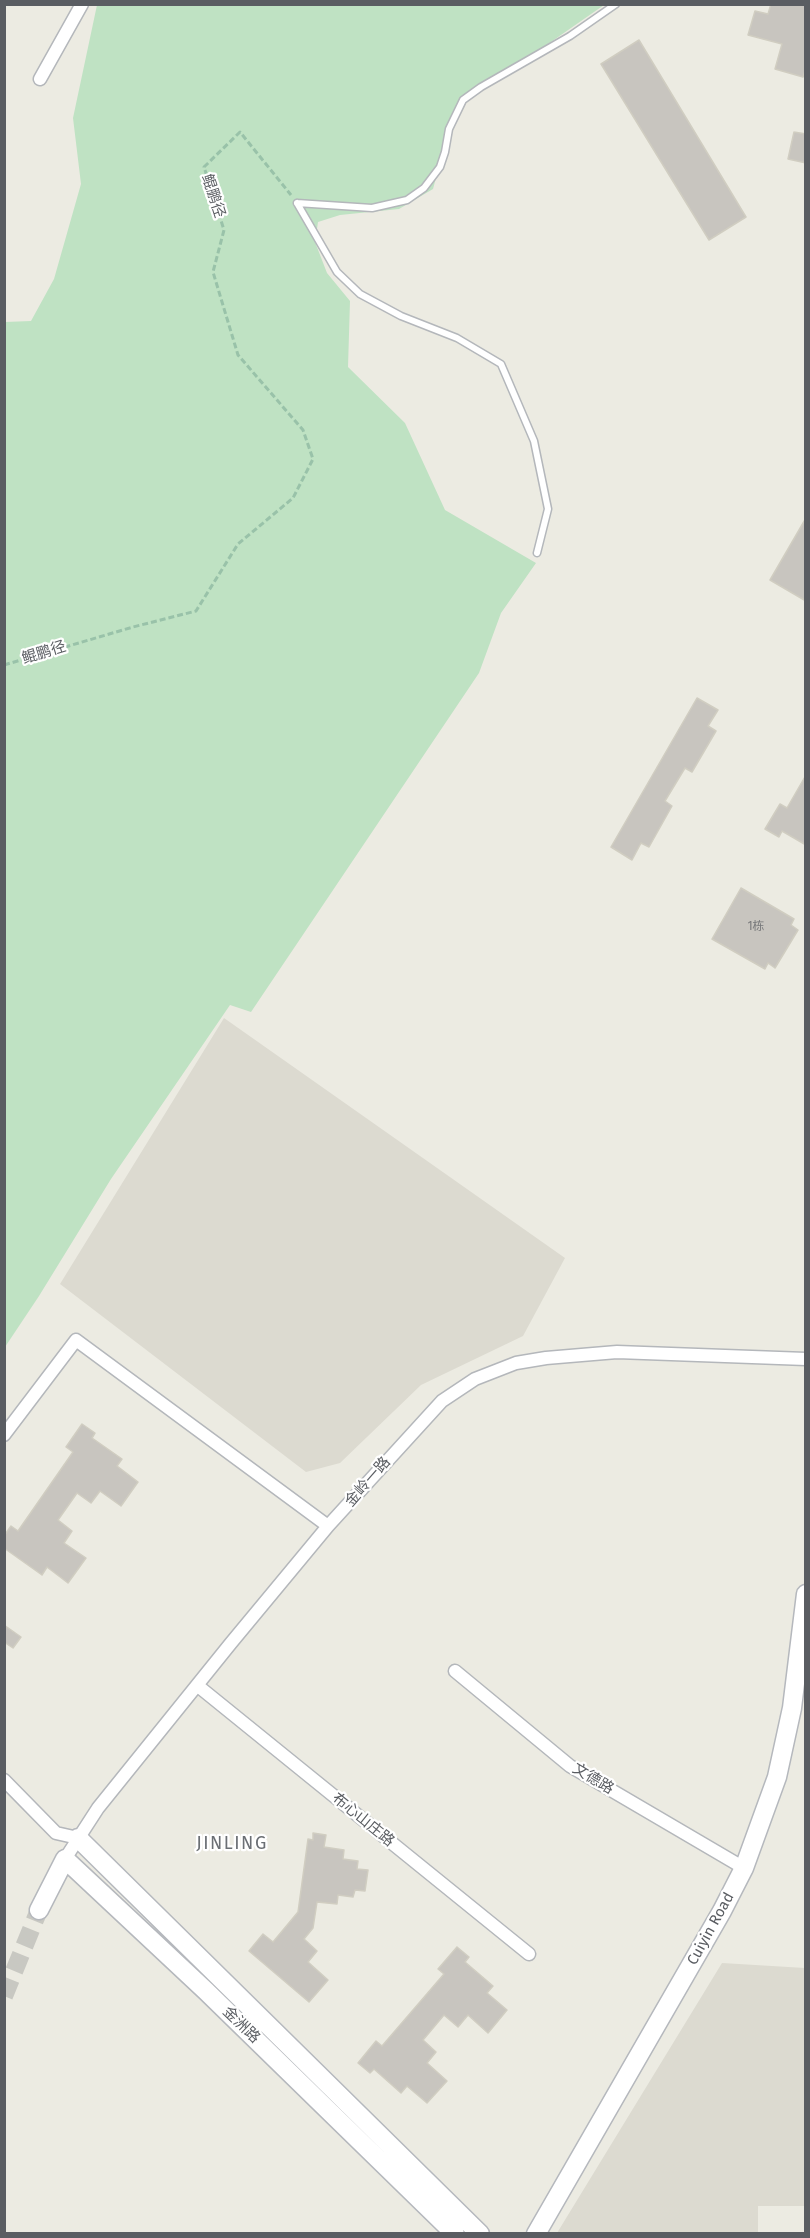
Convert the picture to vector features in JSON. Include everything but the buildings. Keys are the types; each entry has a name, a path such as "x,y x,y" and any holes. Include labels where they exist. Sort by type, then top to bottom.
{"street":[{"path":"40,79 82,4"},
{"path":"4,1435 76,1340 328,1526"},
{"name":"金岭一路","path":"65,1859 98,1808 328,1526 442,1401 475,1379 516,1363 546,1358 617,1352 806,1359"},
{"name":"Cuiyin Road","path":"536,2234 723,1911 744,1868 777,1777 792,1708 806,1594"},
{"name":"文德路","path":"455,1671 570,1766 744,1868"},
{"name":"布心山庄路","path":"198,1686 529,1954"},
{"path":"4,1780 56,1833 65,1859 39,1910"},
{"path":"56,1833 78,1838"},
{"name":"金洲路","path":"78,1838 480,2234"},
{"name":"金洲路","path":"65,1859 206,1991 455,2234"}],"lane":[{"path":"297,203 372,208 407,200 424,188 440,167 449,129 463,100 481,87 570,36 616,4"},
{"path":"297,203 337,272 360,294 400,316 457,338 501,364 534,441 546,498 548,509 537,553"}],"path":[{"name":"鲲鹏径","path":"4,665 196,611 238,544 293,498 313,459 303,430 238,355 213,272 224,230 204,167 240,132 297,203"}],"shaded area":[{"path":"224,1018 565,1258 523,1336 421,1385 340,1463 306,1472 60,1284"},
{"path":"722,1963 805,1968 805,2206 758,2206 758,2233 557,2233"}],"green space":[{"path":"97,5 604,5 459,106 433,189 399,209 340,215 318,222 315,242 327,273 350,301 348,367 405,423 445,510 536,563 501,613 479,673 251,1012 230,1005 111,1179 5,1347 5,322 31,321 54,279 81,184 73,118"}],"tunnel":[{"path":"4,1996 39,1910"}],"district":[{"name":"JINLING","path":"232,1844"}]}
